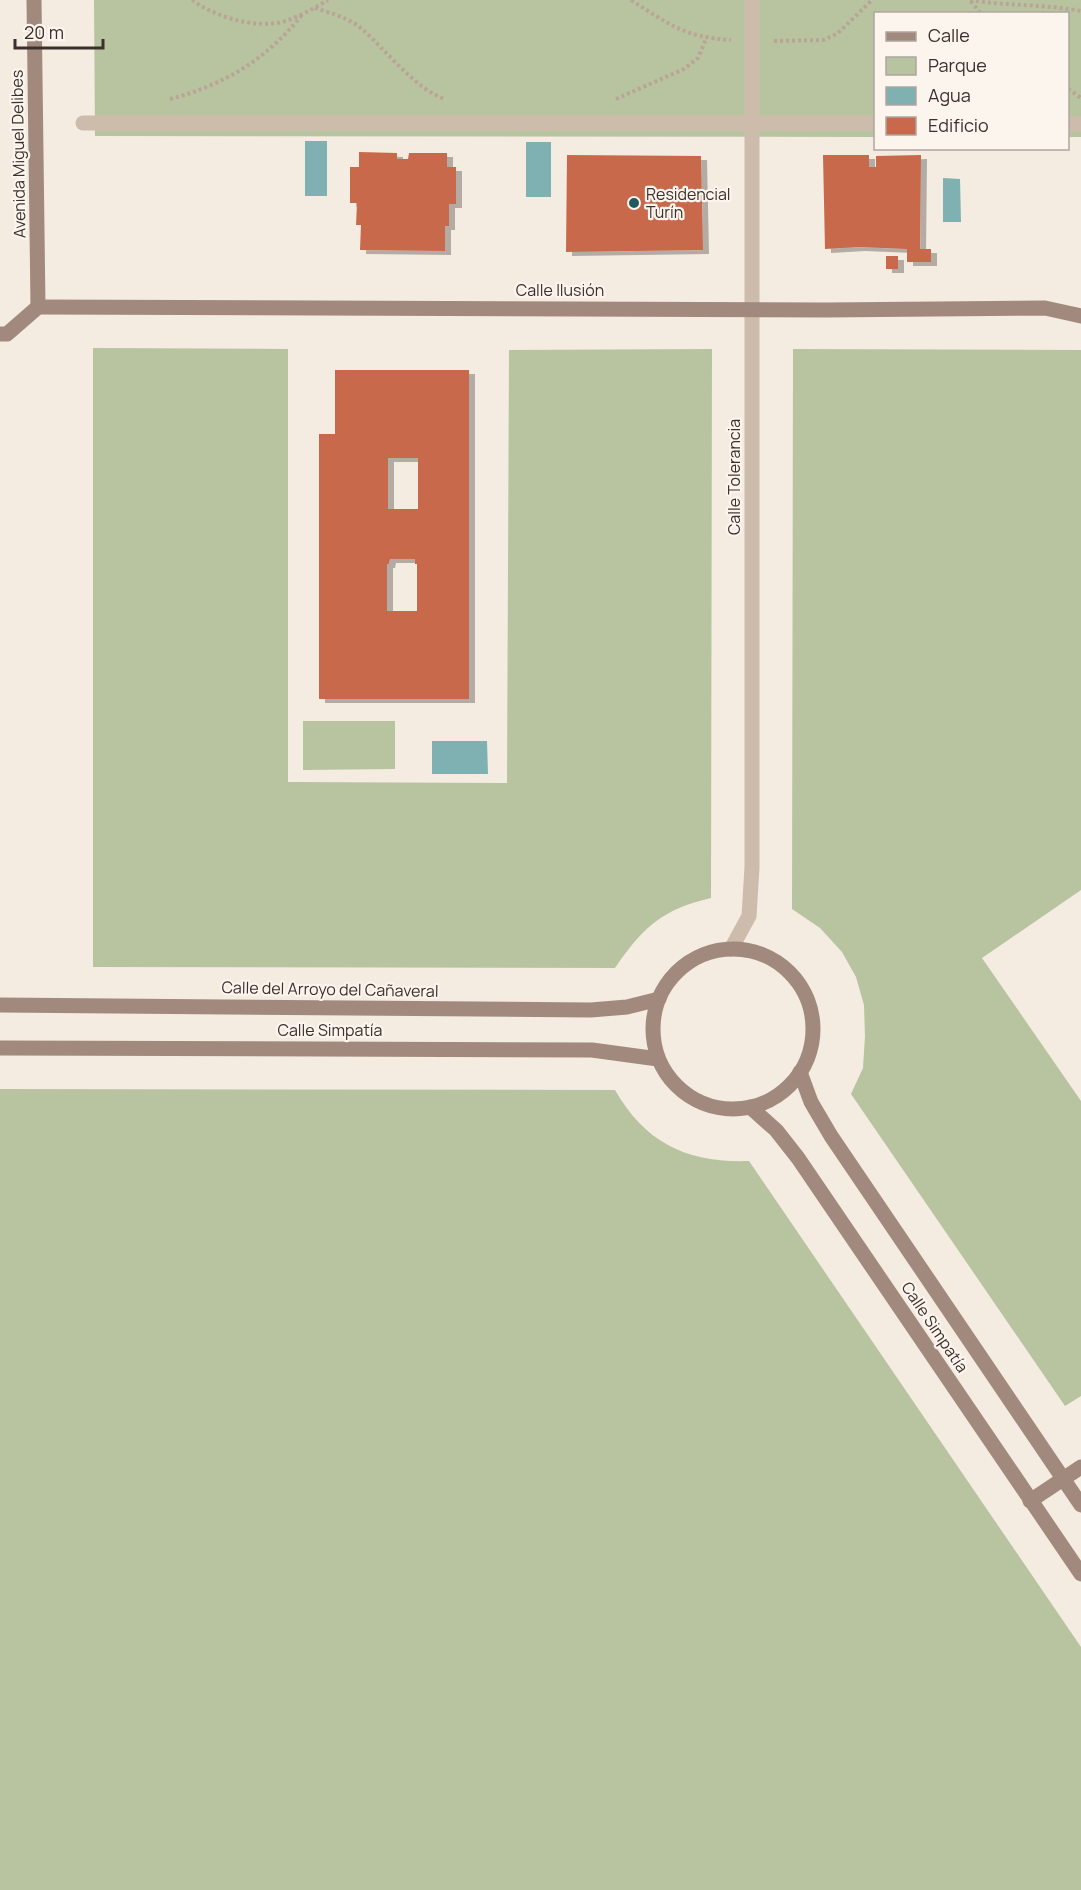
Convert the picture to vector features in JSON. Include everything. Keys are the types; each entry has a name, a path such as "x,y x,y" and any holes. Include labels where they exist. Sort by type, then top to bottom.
{"main road":[{"name":"Avenida Miguel Delibes","path":"34,0 38,307"},
{"name":"Calle Ilusión","path":"38,307 1045,308 1081,316"},
{"path":"0,334 7,334 38,307"},
{"path":"731,949 750,951 784,968 797,982 806,998 812,1017 812,1036 808,1054 800,1072 787,1088 770,1100 750,1107 731,1109 713,1107 695,1100 667,1075 658,1059 653,1039 653,1019 667,983 680,969 704,955 731,949"},
{"name":"Calle del Arroyo del Cañaveral","path":"0,1005 591,1010 627,1007 659,999"},
{"name":"Calle Simpatía","path":"0,1048 592,1050 658,1059"},
{"name":"Calle Simpatía","path":"800,1072 811,1102 831,1136 1081,1505"},
{"name":"Calle Simpatía","path":"750,1107 776,1130 798,1158 1081,1574"},
{"path":"1030,1501 1081,1467"}],"street":[{"name":"Calle Tolerancia","path":"731,949 748,916 752,867 752,0"},
{"path":"83,123 874,123"}],"path":[{"path":"192,0 222,15 247,22 276,23 302,15 328,0"},
{"path":"970,0 1055,6 1081,11"},
{"path":"970,0 979,12"},
{"path":"315,8 335,14 360,27 411,76 438,97 447,100"},
{"path":"166,100 193,93 220,82 246,66 271,48 302,15"},
{"path":"608,102 684,69 698,58 706,39"}],"green space":[{"path":"94,0 1081,0 1081,137 1069,137 1069,12 874,12 874,137 95,136"},
{"path":"93,348 288,349 288,782 507,783 509,350 712,349 711,898 680,908 656,922 635,941 615,968 93,967"},
{"path":"793,349 1081,350 1081,890 982,958 1081,1101 1081,1396 1065,1406 851,1094 863,1068 865,1036 864,1005 856,977 842,952 820,928 792,909"},
{"path":"303,721 395,721 395,769 303,770"},
{"path":"0,1089 615,1090 640,1124 655,1137 671,1146 688,1154 707,1158 749,1161 1081,1647 1081,1890 0,1890"}],"water":[{"path":"305,141 327,141 327,196 305,196"},
{"path":"526,142 551,142 551,197 526,197"},
{"path":"943,178 960,179 961,222 943,222"},
{"path":"432,741 487,741 488,774 432,774"}],"building":[{"path":"359,152 397,153 397,159 408,159 409,153 447,153 447,167 456,167 456,204 449,204 449,226 445,226 445,251 360,250 361,225 356,225 357,203 350,203 350,167 359,167"},
{"name":"Residencial Turín","path":"567,155 701,156 703,250 566,252"},
{"path":"823,155 869,155 869,167 876,167 876,156 921,155 920,249 931,249 931,262 907,262 907,249 859,247 825,249"},
{"path":"886,256 898,256 898,269 886,269"},
{"path":"335,370 469,370 469,699 319,699 319,434 335,434","holes":["388,458 418,458 418,509 388,509","390,559 415,559 415,564 417,564 417,611 387,611 387,564"]}],"place":[{"name":"Residencial Turín","path":"634,203"}]}
